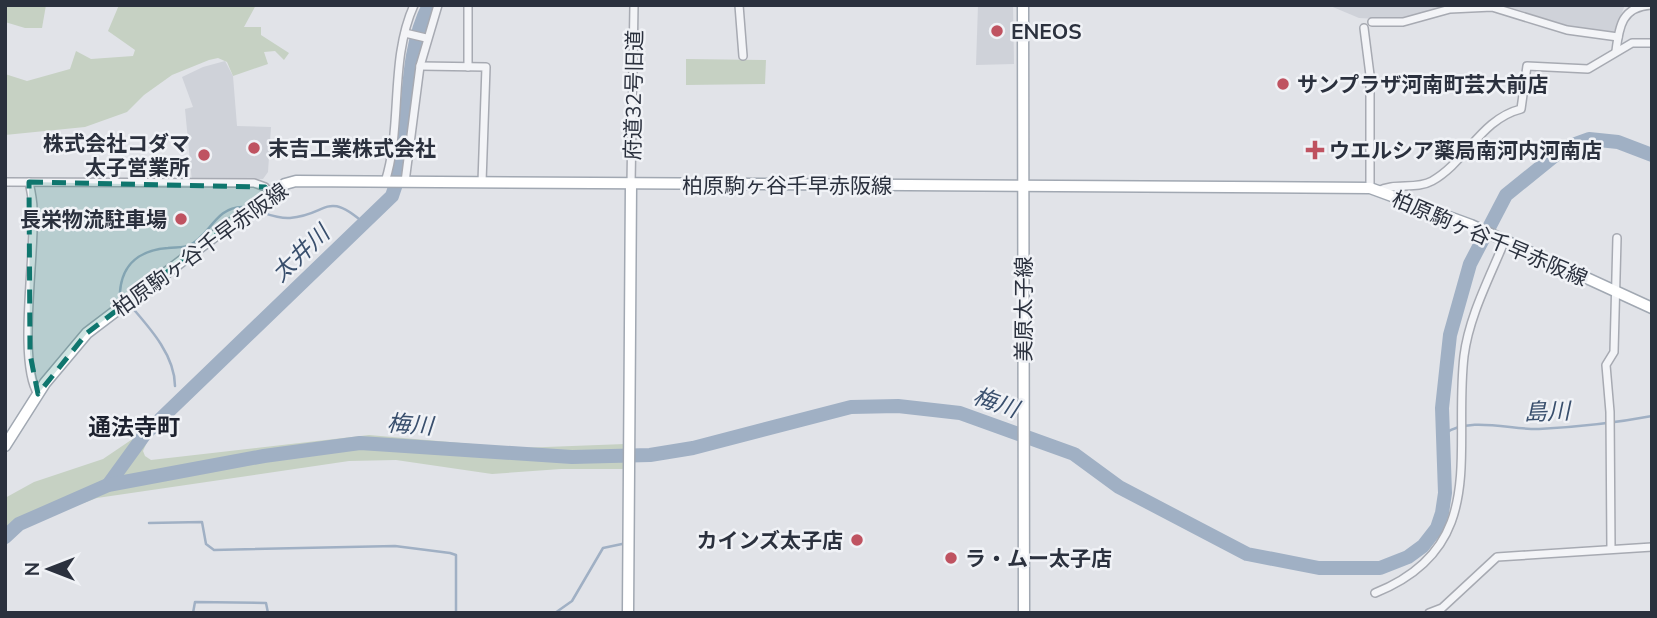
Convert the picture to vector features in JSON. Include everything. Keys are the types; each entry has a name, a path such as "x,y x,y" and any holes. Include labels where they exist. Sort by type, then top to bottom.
{"main road":[{"name":"美原太子線","path":"1023,5 1024,613"},
{"name":"柏原駒ヶ谷千早赤阪線","path":"5,446 38,394 87,333 270,194 285,184 296,181 1023,184 1373,189 1471,225 1652,308"},
{"path":"628,613 631,184"}],"street":[{"path":"386,182 392,160 405,33 414,5"},
{"path":"404,182 420,66 426,38 438,5"},
{"path":"468,5 468,66"},
{"name":"府道32号旧道","path":"631,184 634,5"},
{"path":"739,5 743,55"},
{"path":"1616,51 1626,12 1634,7 1651,5"},
{"path":"1372,22 1404,22 1450,9 1492,7 1567,30 1618,37"},
{"path":"1364,28 1370,75 1373,189 1431,182 1452,166 1497,119 1521,110 1527,66 1588,69 1632,43 1652,43"},
{"path":"405,33 426,38"},
{"path":"420,66 486,66 482,182"},
{"path":"5,182 254,183 265,187 270,194"},
{"path":"29,182 33,209 30,354 33,386 38,394"},
{"path":"1611,550 1610,412 1605,365 1614,352 1617,238"},
{"path":"1375,593 1401,582 1431,558 1453,524 1462,483 1464,355 1473,318 1503,239"},
{"path":"1429,613 1442,608 1497,557 1652,547"}],"highlighted area":[{"path":"29,182 265,187 270,194 87,333 38,394 30,354"}],"shaded area":[{"path":"978,5 1013,5 1014,64 976,65"},
{"path":"1328,5 1449,5 1396,20 1359,18"},
{"path":"1503,5 1625,5 1614,32 1591,33"},
{"path":"225,61 233,76 237,126 271,127 268,172 263,179 192,182 185,109 193,107 182,77"}],"green space":[{"path":"5,5 46,5 42,28 25,28 5,22"},
{"path":"119,5 256,5 244,27 261,27 261,35 289,53 284,60 275,51 264,52 268,64 233,76 227,62 218,58 209,60 172,75 144,95 127,112 85,127 5,135 5,74 27,81 70,69 76,51 91,59 133,56 135,50 108,31"},
{"path":"686,59 766,60 765,84 686,85"},
{"path":"369,435 519,448 625,444 625,469 561,469 492,474 396,460 349,461 97,498 32,522 5,543 5,498 34,482 103,459 137,436 148,440 143,451 151,460"}],"waterway":[{"name":"太井川","path":"108,485 145,434 392,196 403,149 414,51 429,5"},
{"name":"梅川","path":"5,537 19,524 108,485 264,456 360,443 572,457 650,455 693,448 851,407 898,406 960,413 1074,454 1119,487 1247,554 1319,568 1380,568 1408,557 1423,546 1437,528 1445,493 1442,408 1450,335 1470,264 1506,195 1564,148 1589,139 1618,142 1652,155"},
{"path":"257,211 290,218 334,206 342,208 365,224"},
{"path":"125,299 120,292 125,273 141,255 158,249 190,245 203,235 219,216 233,208 242,207"},
{"path":"129,304 166,352 175,386"},
{"name":"太井川","path":"180,396 182,400"},
{"name":"島川","path":"1444,434 1465,426 1539,429 1652,416"},
{"path":"149,523 202,522 206,544 214,550 395,546 450,553 456,555 456,613"},
{"path":"555,613 572,601 603,548 622,544"},
{"path":"193,613 195,602 266,603 268,613"}],"place":[{"name":"ENEOS","path":"997,31"},
{"name":"サンプラザ河南町芸大前店","path":"1283,84"},
{"name":"末吉工業株式会社","path":"254,148"},
{"name":"ウエルシア薬局南河内河南店","path":"1315,150"},
{"name":"株式会社コダマ 太子営業所","path":"204,155"},
{"name":"長栄物流駐車場","path":"181,219"},
{"name":"カインズ太子店","path":"857,540"},
{"name":"ラ・ムー太子店","path":"951,558"}],"district":[{"name":"通法寺町","path":"134,426"}]}
